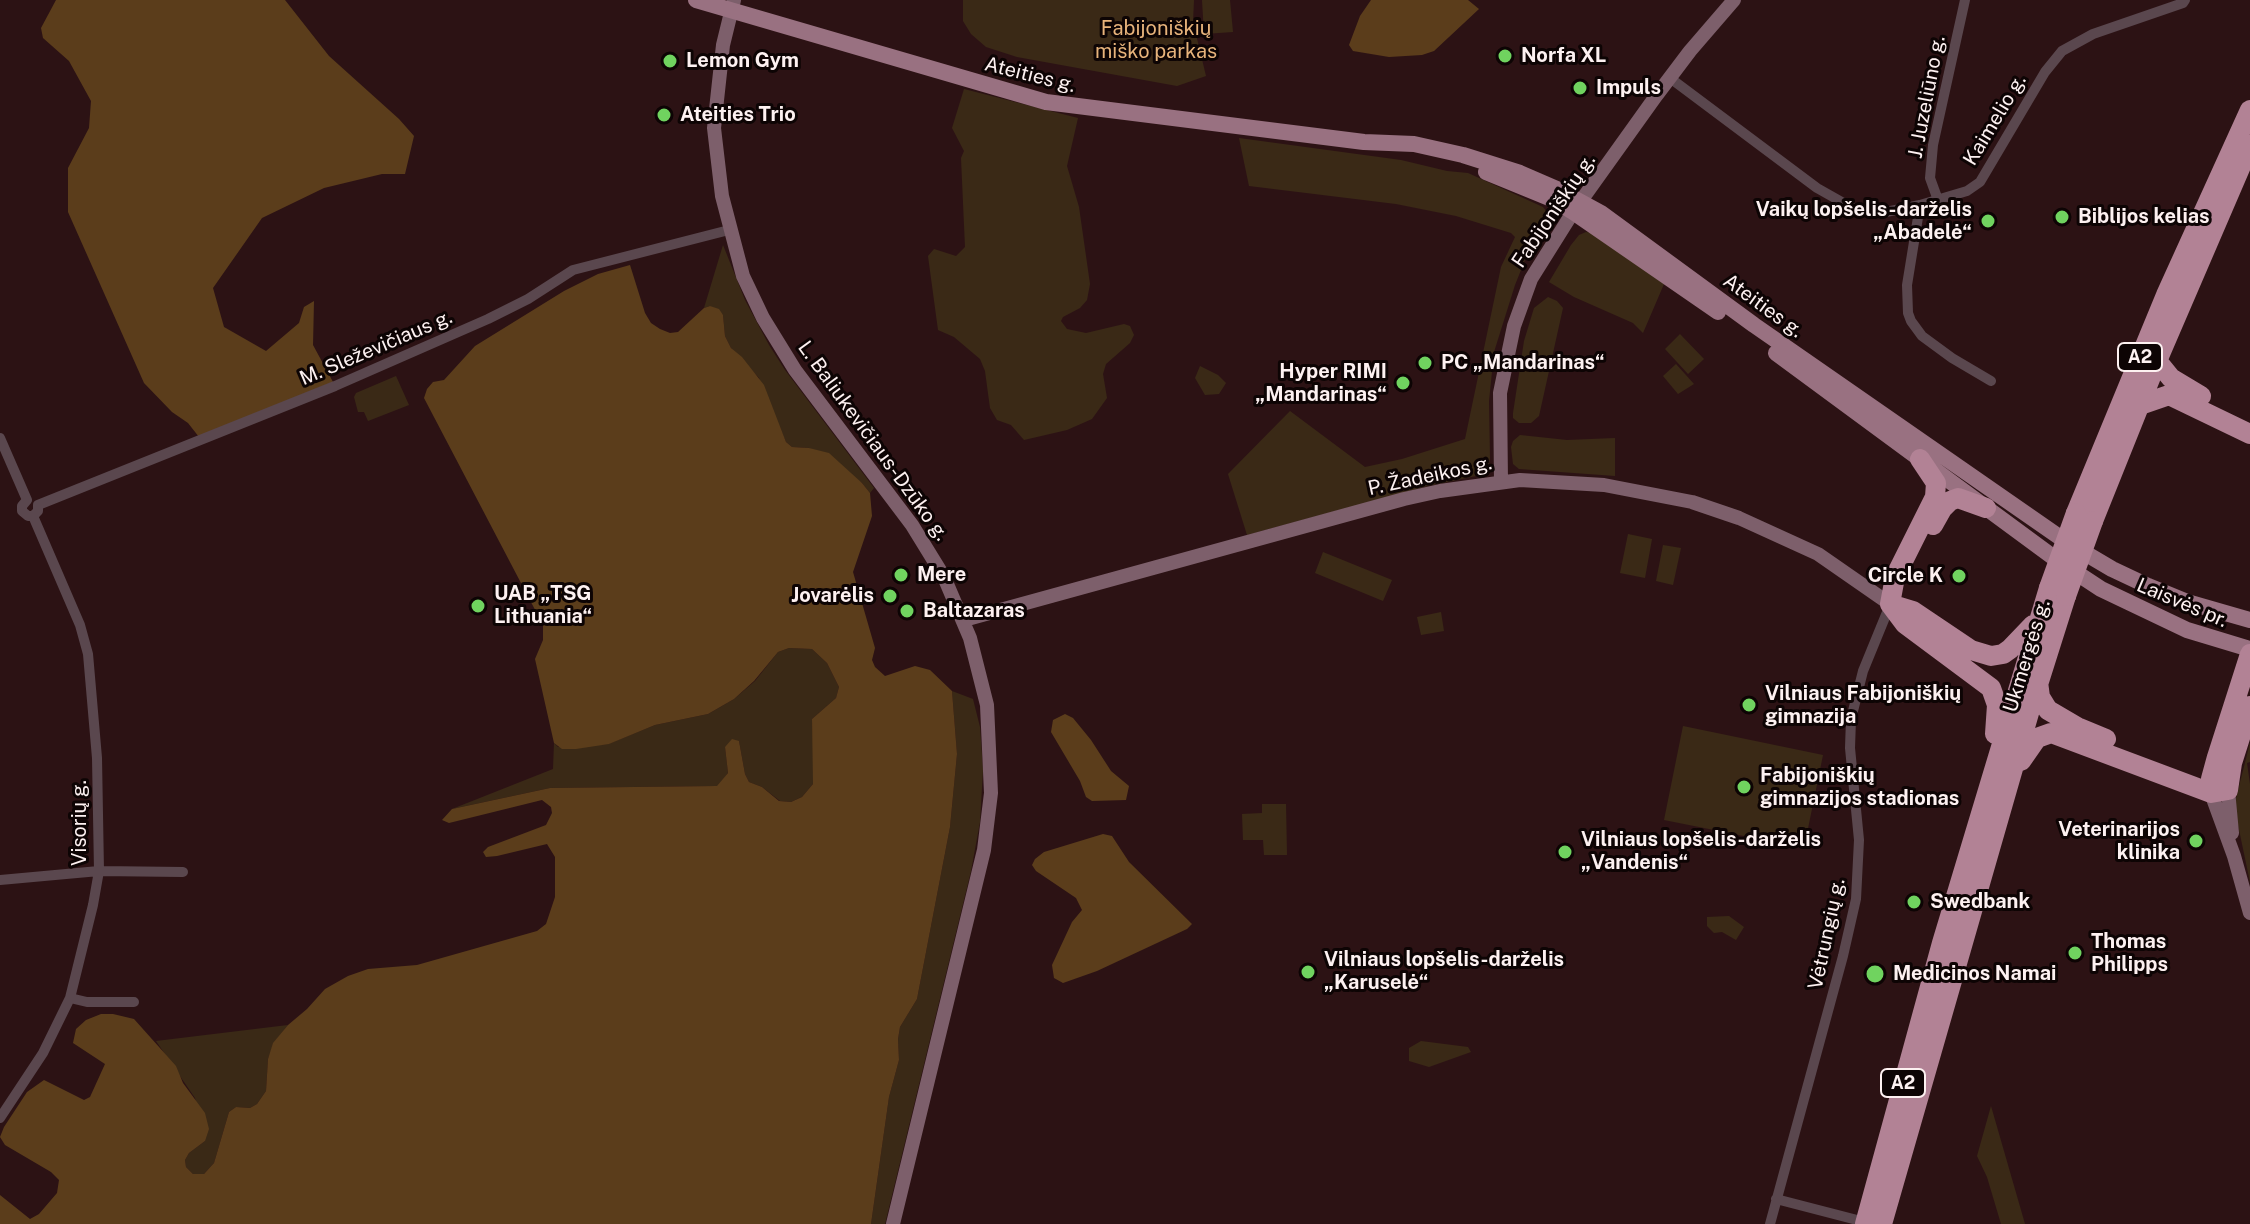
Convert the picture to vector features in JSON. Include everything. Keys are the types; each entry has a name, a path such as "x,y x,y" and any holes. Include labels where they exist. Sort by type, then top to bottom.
{"highway":[{"name":"Ukmergės g.","path":"2002,777 2038,682 2057,592 2166,295 2250,110"},
{"name":"Ukmergės g.","path":"2085,517 2140,405 2250,145"},
{"path":"2158,362 2171,378 2250,420"},
{"path":"2140,405 2169,395 2250,434"},
{"path":"1920,459 1936,483 1935,497 1895,577 1890,604 1905,624 1991,688 1995,696 2002,777"},
{"path":"1890,604 1942,509 1958,498 1986,508"},
{"name":"Ukmergės g.","path":"1871,1223 2002,777 2038,619 2057,592"},
{"path":"1890,604 1913,611 1971,650 1991,656 2010,649 2038,619"},
{"path":"2217,787 2250,652"},
{"path":"2038,682 2043,704 2055,716 2217,787"},
{"path":"2217,787 2232,763 2250,706"},
{"path":"2002,777 2032,743 2043,734 2051,733 2217,787"}],"main road":[{"name":"Ateities g.","path":"696,0 733,5 1046,102 1364,142 1414,144 1520,173 1577,207 2101,589"},
{"name":"Ateities g.","path":"1577,207 1601,213 1754,325 2068,543 2112,569"},
{"name":"Laisvės pr.","path":"2112,569 2187,602 2250,620"},
{"name":"Laisvės pr.","path":"2101,589 2187,630 2250,652"}],"street":[{"name":"Fabijoniškių g.","path":"1501,482 1500,393 1514,326 1531,279 1577,207 1670,78 1734,0"},
{"name":"J. Juzeliūno g.","path":"1938,200 1930,178 1933,145 1965,0"},
{"name":"Kaimelio g.","path":"1670,78 1792,172 1834,199 1872,214 1920,205 1967,191 1980,182 2045,72 2062,51 2093,34 2185,0"},
{"name":"L. Baliukevičiaus-Dzūko g.","path":"733,5 716,95 714,128 718,172 729,230 743,276 777,343 912,525 944,577 964,620 987,705 991,765 988,823 978,879 893,1224"},
{"path":"1920,205 1907,285 1911,321 1932,343 1991,381"},
{"name":"M. Sleževičiaus g.","path":"36,510 502,313 573,270 729,230"},
{"path":"0,438 27,500 22,511 28,516 36,510"},
{"name":"P. Žadeikos g.","path":"964,620 1404,499 1501,482 1588,483 1692,502 1739,518 1818,554 1890,604"},
{"name":"Visorių g.","path":"0,1118 43,1053 70,998 99,871 97,758 88,654 36,510"},
{"name":"Vėtrungių g.","path":"1770,1224 1856,899 1859,852 1850,748 1851,719 1863,671 1890,604"},
{"path":"2217,787 2250,913"},
{"path":"0,880 99,871 183,872"},
{"path":"70,998 87,1002 134,1002"},
{"path":"1776,1199 1871,1223"}],"green space":[{"name":"Fabijoniškių miško parkas","path":"963,0 1194,0 1193,22 1206,76 1177,86 1017,57 986,47 971,34 963,21"},
{"path":"1202,0 1230,0 1233,32 1204,34"},
{"path":"964,89 1078,118 1067,166 1079,207 1090,284 1087,300 1061,321 1067,329 1086,333 1124,324 1130,326 1134,335 1130,343 1106,364 1103,374 1107,398 1092,419 1067,430 1024,440 1011,425 997,420 990,408 985,371 980,359 954,337 938,330 928,256 934,249 956,256 965,247 961,158 964,151 952,128"},
{"path":"1239,138 1401,160 1468,173 1543,207 1547,212 1546,226 1525,260 1515,285 1494,352 1489,401 1490,459 1488,468 1481,475 1428,486 1247,535 1228,474 1290,411 1365,467 1465,439 1501,267 1515,237 1511,233 1456,216 1396,204 1249,186"},
{"path":"1586,232 1593,233 1664,284 1643,333 1633,323 1574,297 1549,282 1571,245"},
{"path":"723,245 745,300 769,345 874,488 870,493 862,483 809,448 792,447 786,442 759,378 731,348 725,336 723,315 710,306 704,308"},
{"path":"1548,297 1563,308 1539,416 1531,423 1519,423 1513,418 1513,413 1524,341 1534,308"},
{"path":"1680,334 1704,359 1688,374 1665,349"},
{"path":"1676,364 1694,384 1678,394 1663,376"},
{"path":"1200,366 1226,383 1219,394 1205,395 1195,378"},
{"path":"396,376 409,405 368,421 364,412 358,412 354,397 356,393"},
{"path":"1520,435 1567,440 1615,438 1615,476 1519,469 1513,464 1511,447"},
{"path":"1628,534 1652,539 1645,578 1620,573"},
{"path":"1663,545 1681,548 1673,585 1656,581"},
{"path":"1323,552 1392,580 1383,601 1315,573"},
{"path":"1441,612 1444,631 1421,635 1417,617"},
{"path":"789,648 812,649 827,663 839,687 836,698 812,719 815,774 813,784 802,797 791,802 780,801 762,787 749,782 739,741 725,747 728,773 718,786 550,788 452,809 553,769 554,743 558,747 608,744 655,725 708,714 734,699 755,681 778,652"},
{"path":"952,691 973,699 980,727 983,770 980,822 971,871 885,1224 871,1224 889,1097 899,1060 900,1027 917,999 950,827 957,754"},
{"name":"Fabijoniškių gimnazijos stadionas","path":"1683,726 1823,755 1804,848 1664,820"},
{"path":"2250,743 2250,762 2247,763 2250,784 2250,882 2234,806"},
{"path":"1262,804 1286,804 1287,855 1264,855 1263,840 1243,840 1242,814 1262,813"},
{"path":"1729,916 1744,927 1736,940 1722,932 1714,933 1707,926 1707,917"},
{"path":"288,1025 274,1043 268,1059 266,1091 250,1108 236,1107 229,1112 214,1163 204,1174 193,1174 186,1167 185,1160 205,1141 195,1098 156,1041"},
{"path":"1421,1041 1468,1047 1471,1052 1429,1067 1409,1061 1409,1048"},
{"path":"1991,1106 2025,1224 2001,1224 1987,1177 1977,1156"}],"shaded area":[{"path":"56,0 285,0 329,56 414,136 405,174 382,174 324,188 262,218 213,288 224,327 266,351 299,323 304,307 314,301 313,345 333,382 199,437 144,383 68,212 68,168 89,128 91,101 69,61 43,38 41,28"},
{"path":"1371,0 1468,0 1479,9 1434,51 1389,57 1353,51 1349,45 1360,16"},
{"path":"630,265 645,313 651,323 660,329 678,332 704,308 719,309 731,348 764,385 786,442 792,447 829,453 870,493 872,516 853,572 875,648 872,660 885,676 915,666 930,670 952,691 957,754 950,827 917,999 900,1027 899,1060 889,1097 871,1224 0,1224 0,1195 30,1219 39,1214 57,1193 59,1180 51,1172 5,1145 0,1137 27,1092 44,1080 84,1100 90,1097 105,1064 73,1043 76,1029 86,1020 101,1014 134,1019 176,1066 183,1083 205,1113 209,1129 205,1141 185,1160 186,1167 193,1174 204,1174 214,1163 229,1112 236,1107 250,1108 266,1091 268,1059 273,1043 325,989 368,969 417,965 537,931 546,924 555,897 555,857 547,844 497,856 486,857 483,852 488,847 546,825 552,813 551,807 542,800 449,823 442,820 452,809 550,788 717,786 728,773 725,747 732,739 739,741 749,782 762,787 779,801 791,802 802,797 813,784 812,719 836,698 839,687 827,663 812,649 789,648 778,652 734,699 708,714 655,725 609,744 562,749 554,743 535,659 543,640 543,625 424,398 433,382 444,380 475,346 564,291 598,274"},
{"path":"1065,714 1073,718 1091,740 1111,771 1129,786 1126,800 1092,801 1086,797 1051,732 1053,720"},
{"path":"1103,834 1112,836 1129,862 1192,924 1097,971 1063,983 1054,978 1052,965 1072,922 1082,910 1076,898 1036,871 1032,865 1044,852"}],"place":[{"name":"Norfa XL","path":"1505,56"},
{"name":"Lemon Gym","path":"670,61"},
{"name":"Impuls","path":"1580,88"},
{"name":"Ateities Trio","path":"664,115"},
{"name":"Biblijos kelias","path":"2062,217"},
{"name":"Vaikų lopšelis-darželis „Abadelė“","path":"1988,221"},
{"name":"PC „Mandarinas“","path":"1425,363"},
{"name":"Hyper RIMI „Mandarinas“","path":"1403,383"},
{"name":"Mere","path":"901,575"},
{"name":"Circle K","path":"1959,576"},
{"name":"Jovarėlis","path":"890,596"},
{"name":"UAB „TSG Lithuania“","path":"478,606"},
{"name":"Baltazaras","path":"907,611"},
{"name":"Vilniaus Fabijoniškių gimnazija","path":"1749,705"},
{"name":"Fabijoniškių gimnazijos stadionas","path":"1744,787"},
{"name":"Veterinarijos klinika","path":"2196,841"},
{"name":"Vilniaus lopšelis-darželis „Vandenis“","path":"1565,852"},
{"name":"Swedbank","path":"1914,902"},
{"name":"Thomas Philipps","path":"2075,953"},
{"name":"Vilniaus lopšelis-darželis „Karuselė“","path":"1308,972"},
{"name":"Medicinos Namai","path":"1875,974"}]}
